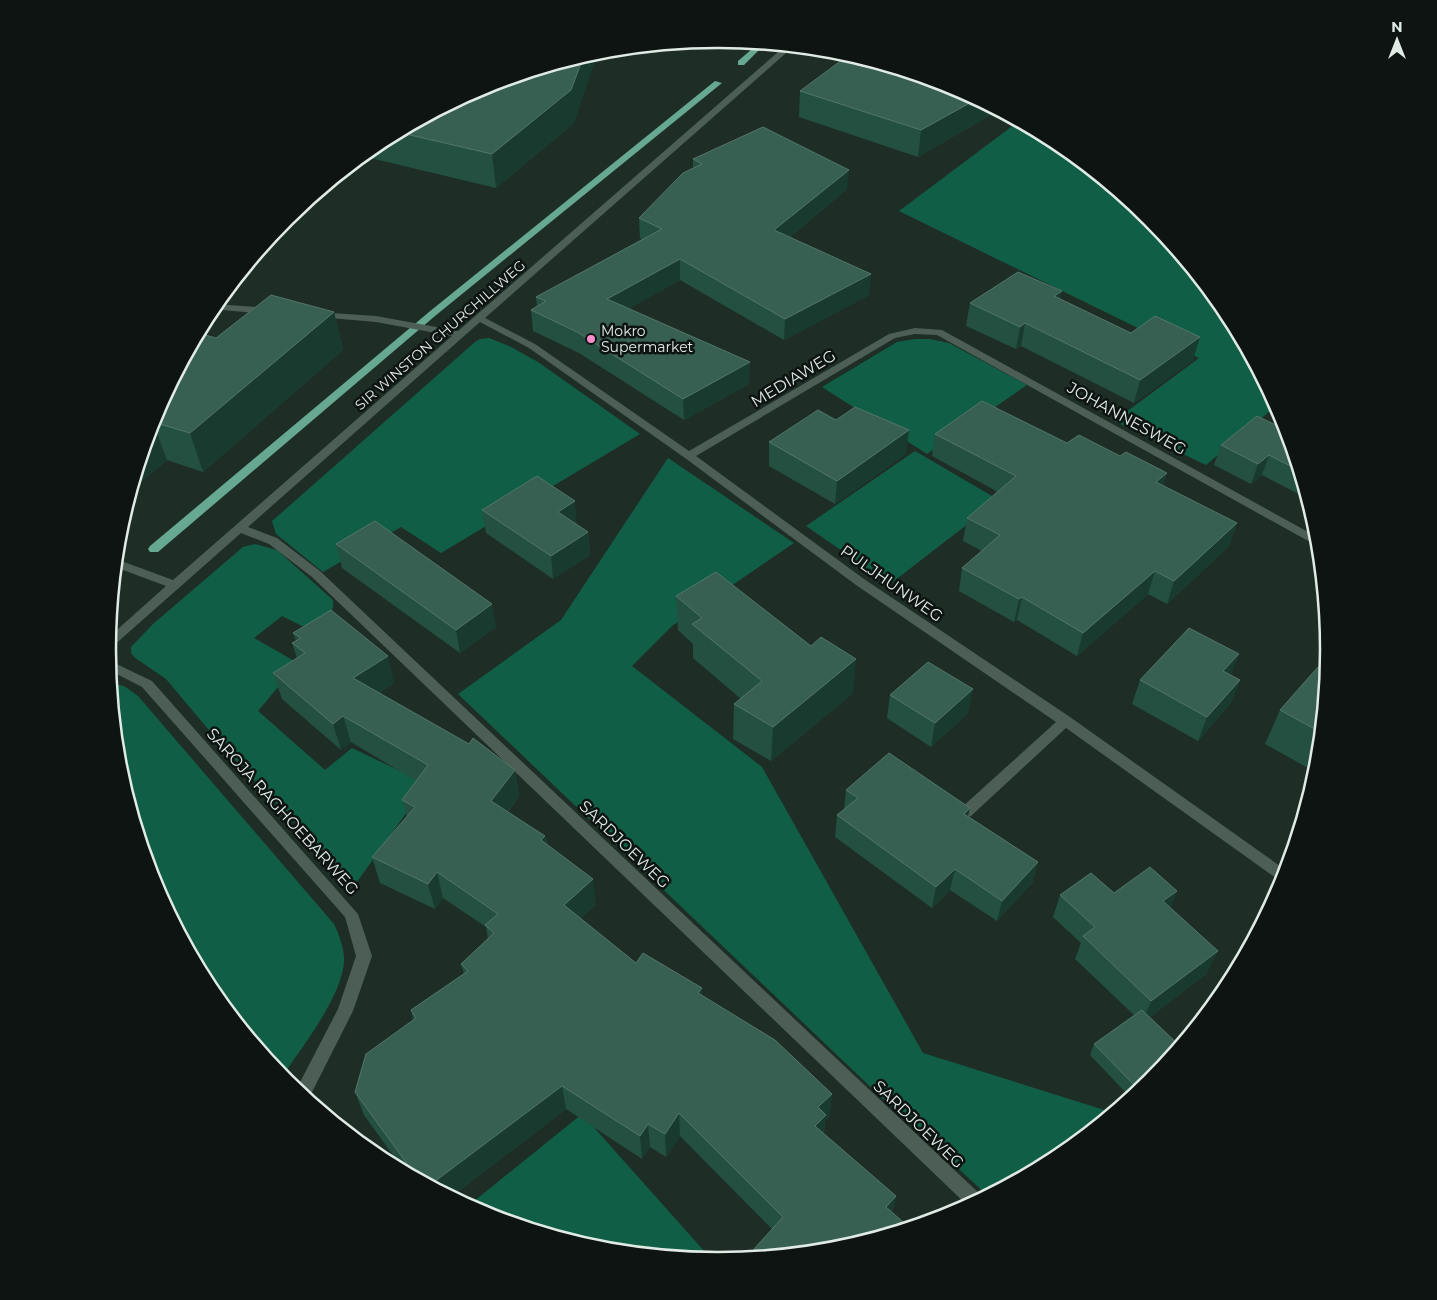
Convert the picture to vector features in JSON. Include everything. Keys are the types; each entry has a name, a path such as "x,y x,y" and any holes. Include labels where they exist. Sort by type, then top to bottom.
{"street":[{"name":"SIR WINSTON CHURCHILLWEG","path":"116,637 783,52"},
{"path":"223,308 280,312"},
{"path":"309,314 384,320 461,335"},
{"name":"PULJHUNWEG","path":"479,318 532,346 689,456 860,582 1065,721 1278,873"},
{"name":"MEDIAWEG","path":"689,456 892,336 915,331"},
{"name":"JOHANNESWEG","path":"915,331 939,332 1310,539"},
{"name":"SARDJOEWEG","path":"239,528 273,541 316,574 971,1197"},
{"path":"122,565 174,585"},
{"name":"SAROJA RAGHOEBARWEG","path":"116,668 147,684 351,914 364,956 345,1012 305,1088"},
{"path":"966,812 1065,721"}],"green space":[{"path":"1014,125 1020,128 1085,172 1116,197 1145,224 1171,253 1219,315 1240,349 1271,410 1206,465 1114,421 1199,358 899,211"},
{"path":"489,338 511,347 538,362 640,434 441,553 401,527 323,572 276,534 272,521 475,342 480,339"},
{"path":"930,339 949,343 1027,385 927,454 822,387 897,342"},
{"path":"915,451 999,500 890,584 806,526"},
{"path":"668,458 794,543 672,626 632,666 762,767 923,1053 1107,1111 1053,1151 1020,1172 983,1191 879,1095 458,694 561,620"},
{"path":"255,544 277,550 333,600 330,615 310,630 282,616 254,638 298,663 258,711 325,770 352,748 427,784 354,886 224,748 166,679 131,653 131,647 153,624 243,547"},
{"path":"117,684 124,686 138,696 334,924 342,944 344,957 343,971 330,1003 287,1070 241,1017 197,951 178,916 148,844 128,768 121,729"},
{"path":"582,1114 705,1252 640,1247 601,1241 525,1221 475,1201"}],"building":[{"path":"841,60 912,79 970,103 921,130 800,91"},
{"path":"581,64 571,90 492,154 407,134 488,93 525,79"},
{"path":"763,127 849,170 774,230 871,274 785,319 680,259 607,299 750,362 683,399 577,332 531,310 546,301 536,297 662,229 639,218 683,173 702,164 693,159"},
{"path":"1018,272 1062,291 1054,296 1131,333 1155,316 1200,337 1140,380 1025,323 1020,327 970,303"},
{"path":"271,295 334,312 190,433 160,424 178,384 206,335 216,338"},
{"path":"982,401 1067,443 1079,435 1120,456 1126,452 1167,473 1156,482 1237,523 1174,581 1155,571 1083,633 1022,597 1019,599 962,568 1000,535 967,518 1016,476 935,434"},
{"path":"855,407 909,430 837,481 769,442 818,410 836,420"},
{"path":"1257,416 1278,426 1292,467 1269,455 1258,464 1221,445"},
{"path":"537,476 575,501 558,512 588,532 551,556 482,510"},
{"path":"375,521 492,604 456,630 336,544"},
{"path":"716,572 811,646 821,637 856,659 773,727 734,704 762,681 692,624 702,618 676,596"},
{"path":"331,610 388,656 353,678 469,744 473,738 515,770 491,801 545,836 541,840 593,879 564,905 636,963 643,953 702,988 698,993 775,1040 832,1094 818,1107 826,1115 815,1126 896,1196 886,1207 904,1223 836,1241 756,1251 754,1249 783,1217 679,1113 665,1134 648,1124 640,1136 562,1086 435,1181 409,1167 355,1092 366,1054 416,1018 411,1010 468,971 461,964 494,933 485,925 498,914 437,872 428,884 372,857 415,807 402,800 428,765 343,716 333,724 273,673 305,653 292,643 301,638 293,633"},
{"path":"1189,628 1239,654 1223,671 1240,680 1207,717 1140,680"},
{"path":"928,662 973,689 935,723 890,695"},
{"path":"1318,667 1321,668 1316,730 1280,710"},
{"path":"889,753 970,808 964,814 1038,862 1002,901 955,869 936,887 837,815 858,798 846,790"},
{"path":"1150,867 1177,891 1163,901 1218,951 1151,1001 1083,936 1095,927 1060,895 1091,873 1114,893"},
{"path":"1142,1010 1175,1042 1135,1086 1094,1044"}],"waterway":[{"path":"741,63 756,49"},
{"path":"154,549 432,314 718,83"}],"place":[{"name":"Mokro Supermarket","path":"591,339"}]}
